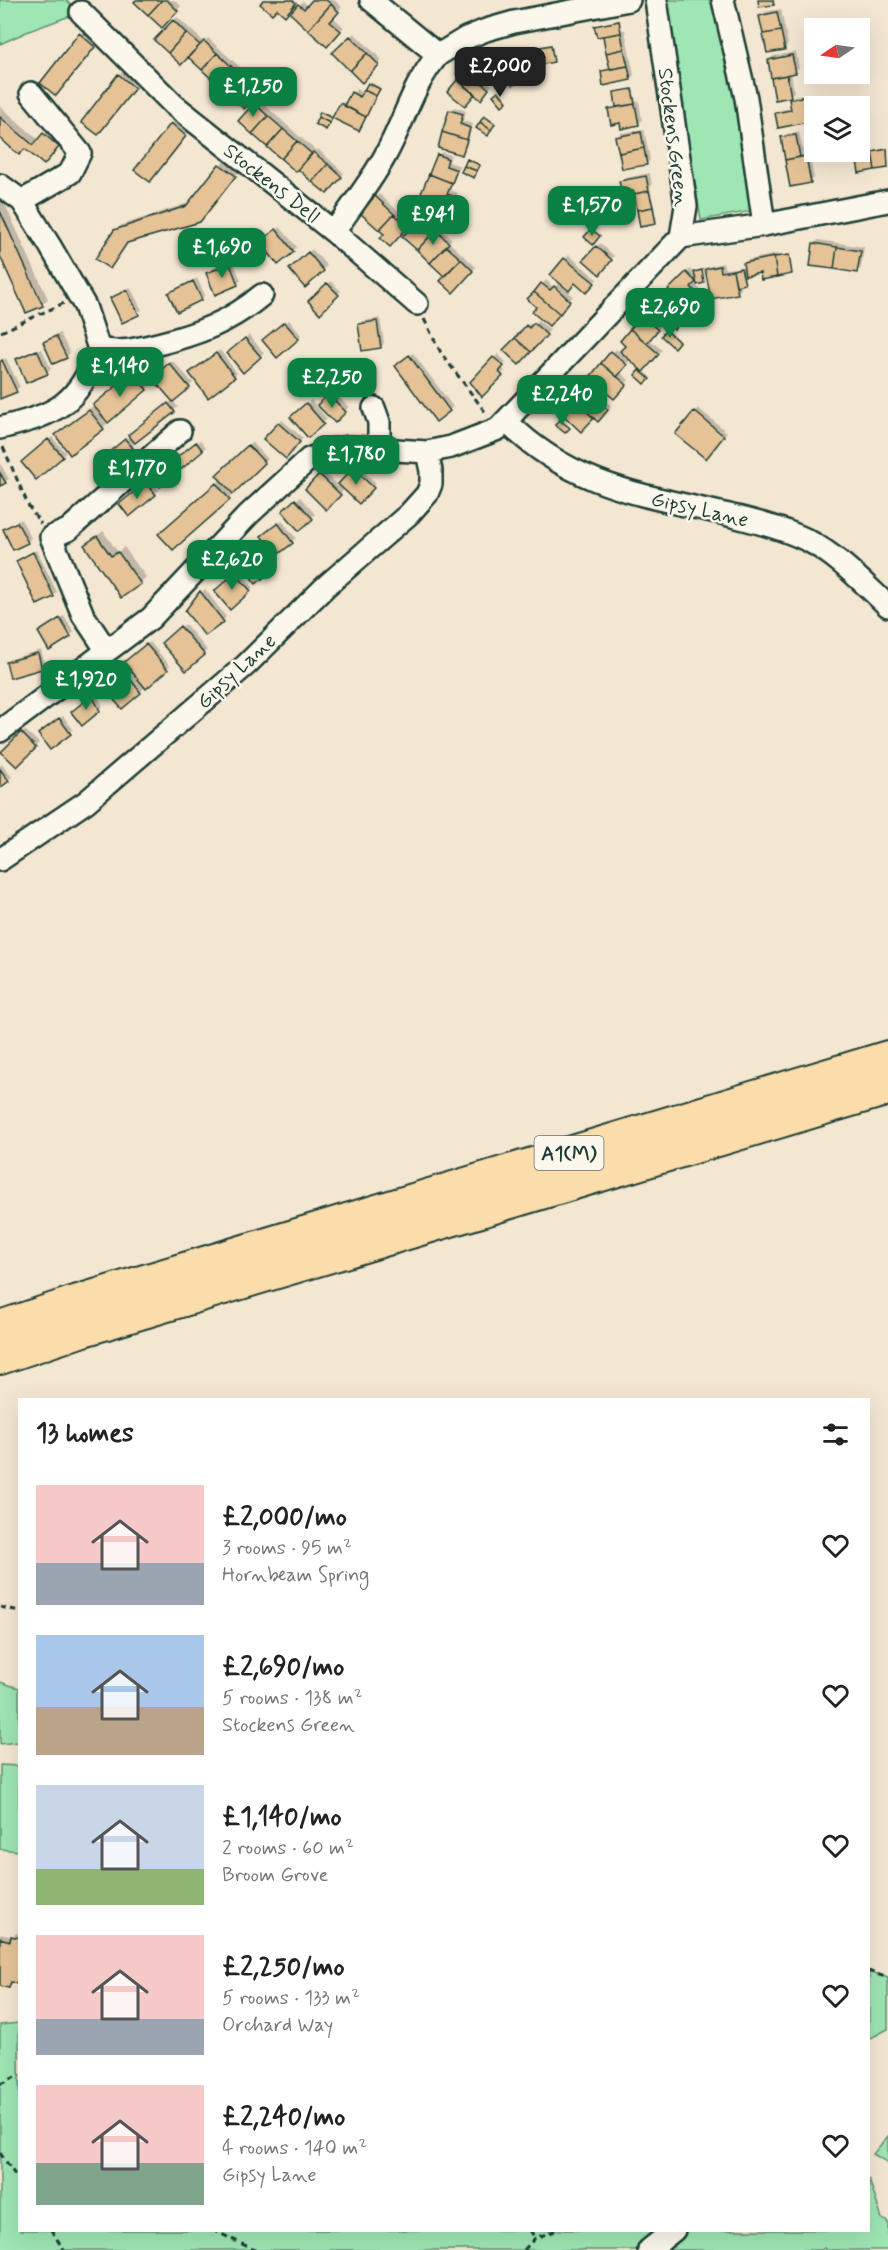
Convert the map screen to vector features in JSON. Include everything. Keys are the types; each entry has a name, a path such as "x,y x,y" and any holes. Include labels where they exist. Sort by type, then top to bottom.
{"highway":[{"name":"A1(M)","path":"0,1327 75,1302 888,1057"},
{"name":"A1(M)","path":"0,1358 91,1328 888,1089"}],"street":[{"path":"371,0 438,55 466,38 486,30 514,22 629,0"},
{"name":"Stockens Green","path":"503,425 681,237 686,206 656,0"},
{"path":"723,0 746,98 764,225"},
{"name":"Stockens Dell","path":"81,12 174,105 333,232 417,304"},
{"name":"Stockens Dell","path":"333,232 387,154 414,90 425,70 438,55"},
{"path":"22,201 70,173 80,153 31,93"},
{"path":"0,185 22,201 85,306 99,349 81,385 56,411 31,421 0,428"},
{"path":"681,237 764,225 888,201"},
{"path":"99,349 111,352 126,351 204,331 248,307 262,296"},
{"path":"374,408 379,422 379,450"},
{"path":"0,731 150,618 248,515 309,459 335,449 349,447 428,452 462,444 503,425"},
{"name":"Gipsy Lane","path":"503,425 552,459 597,482 627,492 778,528 807,540 840,561 888,606"},
{"path":"107,651 83,615 51,537 68,530 180,431"},
{"name":"Gipsy Lane","path":"0,860 95,795 246,665 326,586 409,514 427,494 431,484 428,452"},
{"path":"649,2250 672,2232"}],"path":[{"path":"0,332 79,296"},
{"path":"417,304 441,353 503,425"},
{"path":"0,440 29,507 51,537"},
{"path":"0,1607 18,1611"},
{"path":"870,1972 888,1978"},
{"path":"0,2084 18,2076"},
{"path":"0,2153 18,2179"},
{"path":"52,2232 64,2250"},
{"path":"217,2232 255,2250"},
{"path":"531,2232 535,2238"},
{"path":"524,2250 535,2238 552,2232"}],"green space":[{"path":"0,0 65,0 81,12 0,44"},
{"path":"664,0 715,0 740,105 752,211 701,220"},
{"path":"0,1682 18,1688 18,1742 0,1744"},
{"path":"0,1765 18,1766 18,1851 0,1849"},
{"path":"870,1971 888,1978 888,2029 870,2038"},
{"path":"18,2023 18,2232 870,2232 870,2182 882,2219 888,2222 888,2250 826,2250 824,2248 821,2250 0,2250 0,2025"},
{"path":"888,2136 888,2163 873,2154"}],"building":[{"path":"136,0 162,0 148,15 134,2"},
{"path":"162,0 167,0 178,11 162,28 148,15"},
{"path":"263,0 292,0 296,3 285,16 277,9 272,14 260,4"},
{"path":"312,0 326,0 331,4 308,30 290,13 298,4 304,9"},
{"path":"758,0 773,0 774,5 759,7"},
{"path":"331,4 339,12 330,22 341,31 327,47 308,30"},
{"path":"777,12 781,31 763,34 759,16"},
{"path":"173,20 186,33 168,53 154,40"},
{"path":"619,21 621,33 597,37 594,26"},
{"path":"781,31 785,50 767,53 763,34"},
{"path":"79,33 95,47 56,96 40,83"},
{"path":"186,33 200,45 181,65 168,53"},
{"path":"621,33 624,49 606,53 603,36"},
{"path":"350,36 367,53 350,71 332,53"},
{"path":"204,41 217,53 202,70 188,57"},
{"path":"551,45 554,62 539,65 535,48"},
{"path":"624,49 628,66 610,69 606,53"},
{"path":"515,51 519,63 526,60 532,78 512,85 502,56"},
{"path":"217,53 231,66 216,83 202,70"},
{"path":"367,53 379,65 362,83 350,71"},
{"path":"792,55 796,73 771,78 768,60"},
{"path":"502,56 509,74 489,81 483,63"},
{"path":"469,64 486,78 482,83 489,89 481,100 457,80"},
{"path":"231,66 245,79 230,96 216,83"},
{"path":"628,66 631,80 603,86 601,71"},
{"path":"118,74 135,88 98,135 81,122"},
{"path":"787,75 791,97 775,100 771,78"},
{"path":"245,79 259,92 244,109 230,96"},
{"path":"457,80 475,94 465,106 447,92"},
{"path":"368,83 380,89 376,96 364,90"},
{"path":"632,89 635,104 616,107 614,92"},
{"path":"364,90 376,96 366,117 344,106 351,92 360,97"},
{"path":"498,91 507,102 502,106 493,95"},
{"path":"803,97 804,123 778,128 775,113 791,110 789,99"},
{"path":"254,103 268,116 252,134 238,121"},
{"path":"340,103 366,117 359,131 332,118"},
{"path":"635,104 639,125 621,129 620,123 611,125 608,109"},
{"path":"449,110 463,114 460,124 470,128 467,140 442,132"},
{"path":"320,112 332,118 330,123 318,117"},
{"path":"268,116 283,129 267,147 252,134"},
{"path":"484,116 495,124 491,130 480,122"},
{"path":"0,117 33,145 43,133 59,147 44,165 25,149 19,155 0,138"},
{"path":"318,117 330,123 326,130 315,124"},
{"path":"480,122 491,130 488,136 476,128"},
{"path":"171,123 186,136 150,182 134,170"},
{"path":"283,129 297,141 281,159 267,147"},
{"path":"442,132 467,140 462,155 438,148"},
{"path":"641,132 644,148 619,153 615,137"},
{"path":"796,135 800,157 785,160 781,137"},
{"path":"297,141 312,154 296,172 281,159"},
{"path":"644,148 647,165 622,169 619,153"},
{"path":"887,149 888,168 875,170 872,152"},
{"path":"313,152 328,164 312,182 298,169"},
{"path":"870,152 872,152 875,170 859,173 857,162 870,162"},
{"path":"437,154 448,159 446,166 457,170 452,183 429,174"},
{"path":"804,156 811,183 790,187 785,160"},
{"path":"467,159 480,165 477,171 464,166"},
{"path":"219,164 236,176 200,222 127,243 110,269 95,259 114,230 186,206"},
{"path":"328,164 342,177 327,194 312,182"},
{"path":"464,166 477,171 474,178 461,172"},
{"path":"429,174 452,183 447,194 455,197 451,208 420,196"},
{"path":"646,176 649,191 634,194 633,191 622,193 619,181"},
{"path":"649,191 653,207 637,210 634,194"},
{"path":"375,196 394,214 379,230 360,213"},
{"path":"653,207 656,224 640,227 637,210"},
{"path":"0,211 43,306 26,313 0,256"},
{"path":"409,213 416,218 390,247 380,238 384,234 379,230 394,214 402,221"},
{"path":"418,220 432,234 417,250 402,237"},
{"path":"276,229 294,252 278,265 260,242"},
{"path":"591,229 600,236 593,245 584,237"},
{"path":"436,230 449,243 430,263 417,250"},
{"path":"813,243 837,247 834,269 810,266"},
{"path":"446,246 461,259 444,276 430,263"},
{"path":"596,246 612,260 600,275 583,260"},
{"path":"837,247 861,251 857,273 834,269"},
{"path":"308,252 324,271 305,288 289,269"},
{"path":"789,255 792,274 777,277 774,257"},
{"path":"774,257 777,277 761,280 760,273 745,276 743,263"},
{"path":"564,258 595,283 586,293 575,283 569,291 550,275"},
{"path":"461,259 473,271 453,293 440,281"},
{"path":"230,264 238,285 215,295 206,273"},
{"path":"720,266 721,272 733,270 738,294 711,299 705,269"},
{"path":"741,268 745,284 736,286 733,270"},
{"path":"702,270 704,283 697,285 694,272"},
{"path":"686,272 696,282 691,287 698,295 688,306 668,290"},
{"path":"193,281 202,300 177,312 168,293"},
{"path":"327,283 339,295 320,314 308,301"},
{"path":"541,283 550,290 554,286 570,301 560,314 534,292"},
{"path":"127,290 139,315 122,323 110,298"},
{"path":"534,292 560,314 549,326 532,312 536,307 527,299"},
{"path":"662,296 685,315 674,330 650,310"},
{"path":"642,316 658,330 647,343 630,329"},
{"path":"377,321 381,348 362,351 358,324"},
{"path":"284,322 299,339 277,358 262,340"},
{"path":"534,323 547,335 531,352 515,338 526,325 529,328"},
{"path":"630,329 659,354 643,372 620,351 625,346 620,341"},
{"path":"666,330 679,342 674,348 661,336"},
{"path":"56,336 67,358 53,364 43,342"},
{"path":"245,338 261,357 243,373 227,353"},
{"path":"515,338 531,352 519,365 503,350"},
{"path":"37,350 48,374 26,383 16,359"},
{"path":"611,351 627,365 617,377 601,363"},
{"path":"216,353 235,377 208,398 189,373"},
{"path":"409,355 450,411 436,422 395,366"},
{"path":"493,357 504,366 499,372 503,376 482,397 470,382"},
{"path":"2,360 17,392 0,399 0,362"},
{"path":"341,361 356,381 345,390 330,370"},
{"path":"169,363 190,388 173,402 152,378"},
{"path":"601,363 627,385 614,399 589,378"},
{"path":"639,370 650,379 645,384 635,375"},
{"path":"133,372 147,390 108,423 93,405"},
{"path":"584,388 608,410 598,422 574,400"},
{"path":"328,394 346,412 335,423 317,405"},
{"path":"574,400 594,418 581,432 562,414"},
{"path":"168,403 175,412 135,443 128,435"},
{"path":"306,403 324,424 308,438 290,417"},
{"path":"89,410 104,429 70,455 55,435"},
{"path":"694,411 724,436 706,459 675,434"},
{"path":"560,420 570,428 565,433 555,425"},
{"path":"278,423 300,442 286,459 263,439"},
{"path":"48,439 63,457 36,480 21,462"},
{"path":"125,439 133,448 100,474 93,465"},
{"path":"196,442 203,451 160,487 152,477"},
{"path":"248,445 265,463 233,494 216,475"},
{"path":"353,468 374,488 359,504 338,484"},
{"path":"0,473 6,483 0,486"},
{"path":"319,474 341,495 326,510 305,489"},
{"path":"146,482 156,495 129,517 119,504"},
{"path":"216,483 230,500 173,550 158,534"},
{"path":"295,499 313,519 299,531 282,511"},
{"path":"17,522 28,543 13,550 3,529"},
{"path":"278,523 293,543 276,556 261,536"},
{"path":"97,536 111,556 118,552 141,584 121,598 84,545"},
{"path":"259,547 275,568 256,584 239,562"},
{"path":"33,552 54,597 37,605 16,561"},
{"path":"235,573 251,591 230,610 214,591"},
{"path":"200,591 224,622 205,636 185,611"},
{"path":"60,618 71,637 49,651 38,632"},
{"path":"180,626 205,655 186,671 161,643"},
{"path":"146,644 168,670 146,689 124,662"},
{"path":"38,653 42,669 10,678 6,662"},
{"path":"127,675 141,693 122,709 107,692"},
{"path":"92,695 100,711 82,726 71,712"},
{"path":"59,718 71,734 50,750 38,734"},
{"path":"21,732 36,748 17,767 1,752"},
{"path":"0,769 9,781 0,788"},
{"path":"11,1936 18,1938 18,1984 11,1982 9,1988 0,1986 0,1938 10,1941"}]}
